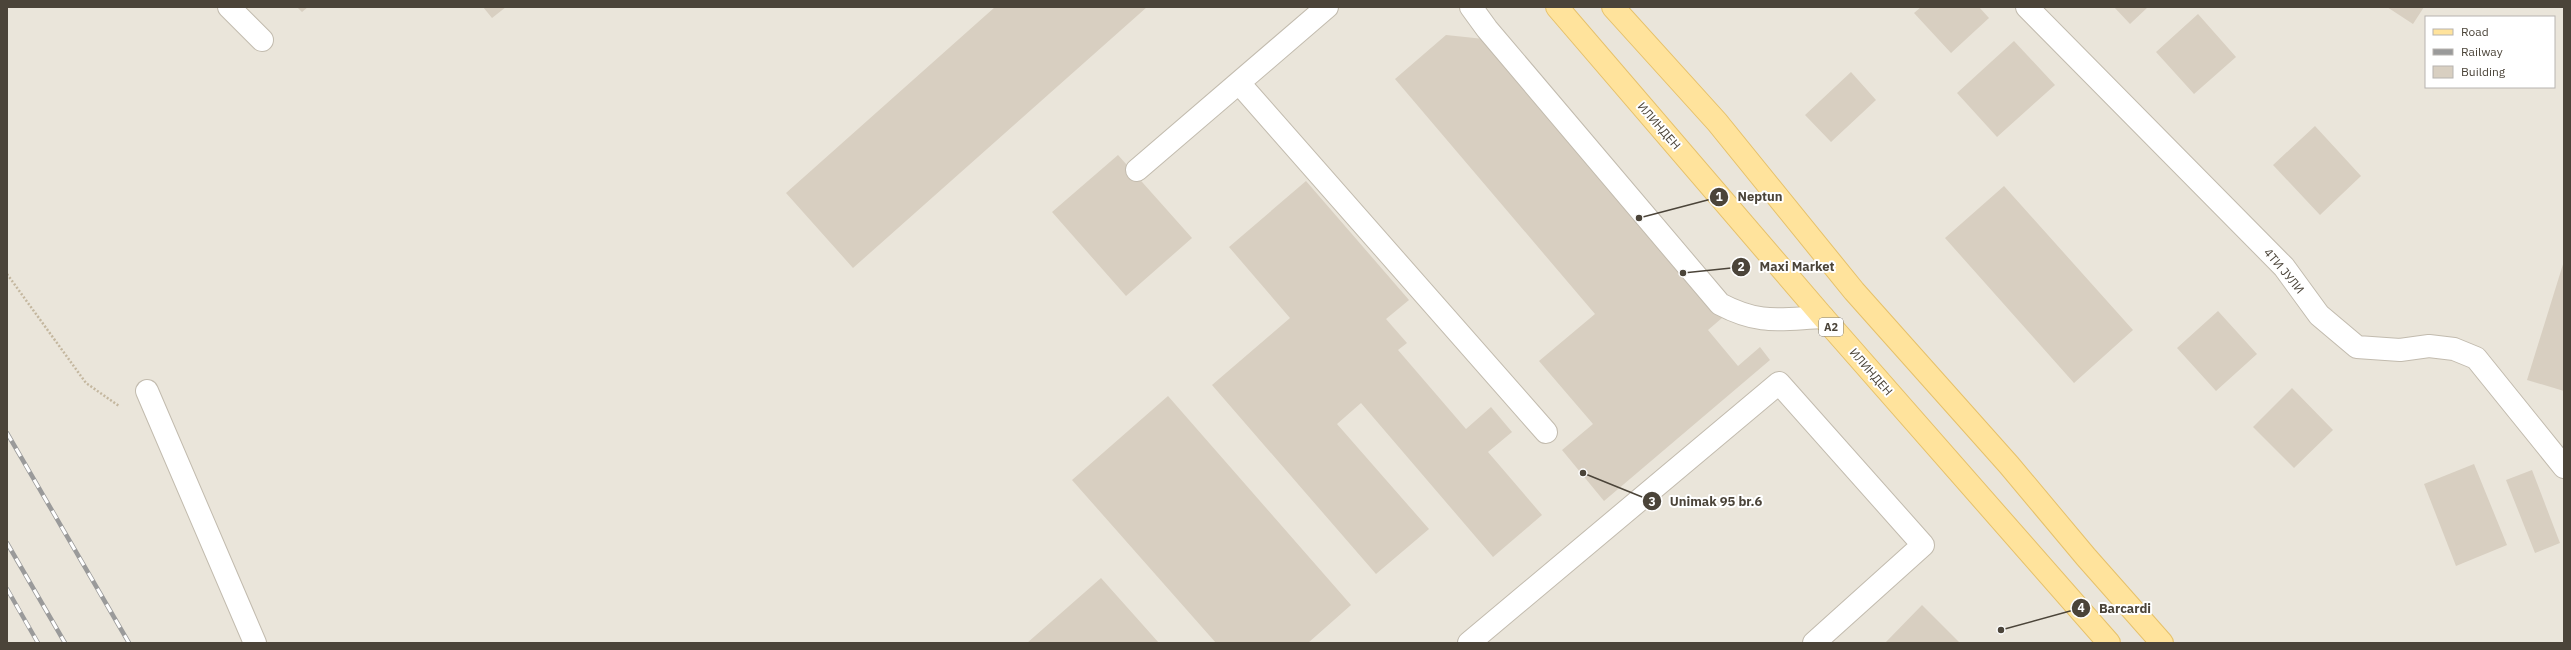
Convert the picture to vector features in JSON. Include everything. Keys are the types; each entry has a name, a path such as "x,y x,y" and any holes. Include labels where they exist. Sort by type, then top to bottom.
{"main road":[{"name":"ИЛИНДЕН","path":"1558,7 1822,317 2109,643"},
{"path":"1613,7 1716,122 1854,291 2009,465 2086,557 2162,643"}],"street":[{"path":"229,7 262,40"},
{"path":"1137,170 1327,7"},
{"path":"1471,7 1501,46 1720,304 1741,315 1760,320 1822,317"},
{"name":"4ТИ ЈУЛИ","path":"2027,7 2284,267 2319,315 2357,347 2400,350 2429,346 2454,349 2476,358 2564,467"},
{"path":"1239,83 1546,432"},
{"path":"1469,643 1779,383 1923,545 1814,643"},
{"path":"147,391 255,643"}],"path":[{"path":"7,274 86,383 123,408 147,391"}],"shaded area":[{"path":"7,7 2564,7 2564,643 7,643"}],"building":[{"path":"297,7 308,7 302,12"},
{"path":"483,7 506,7 492,18"},
{"path":"995,7 1147,7 853,268 786,193"},
{"path":"1921,7 1979,7 1989,18 1951,53 1914,13"},
{"path":"2114,7 2148,7 2130,24"},
{"path":"2387,7 2424,7 2413,24"},
{"path":"2198,14 2236,57 2194,94 2156,52"},
{"path":"1446,35 1484,39 1722,318 1708,330 1738,366 1760,347 1770,360 1604,501 1562,450 1593,424 1539,361 1595,314 1395,79"},
{"path":"2014,41 2055,85 1997,137 1957,93"},
{"path":"1851,72 1876,100 1831,142 1805,115"},
{"path":"2315,126 2361,176 2320,215 2273,165"},
{"path":"1118,155 1192,238 1126,296 1052,212"},
{"path":"1306,181 1409,300 1386,319 1407,343 1398,350 1466,429 1491,407 1512,432 1488,452 1542,515 1493,557 1361,403 1337,424 1429,529 1376,574 1212,385 1290,318 1229,247"},
{"path":"2004,186 2133,330 2074,383 1945,238"},
{"path":"2564,261 2564,391 2527,380"},
{"path":"2218,311 2257,354 2216,391 2177,348"},
{"path":"2292,388 2333,430 2294,468 2253,427"},
{"path":"1168,396 1351,605 1308,643 1216,643 1072,480"},
{"path":"2474,464 2507,545 2456,566 2424,484"},
{"path":"2532,470 2560,543 2535,553 2506,480"},
{"path":"1101,578 1159,643 1027,643"},
{"path":"1922,605 1960,643 1885,643"}],"railway":[{"path":"7,433 129,643"},
{"path":"7,543 65,643"},
{"path":"7,589 38,643"}],"place":[{"name":"Neptun","path":"1639,218"},
{"name":"Maxi Market","path":"1683,273"},
{"name":"Unimak 95 br.6","path":"1583,473"},
{"name":"Barcardi","path":"2001,630"}]}
